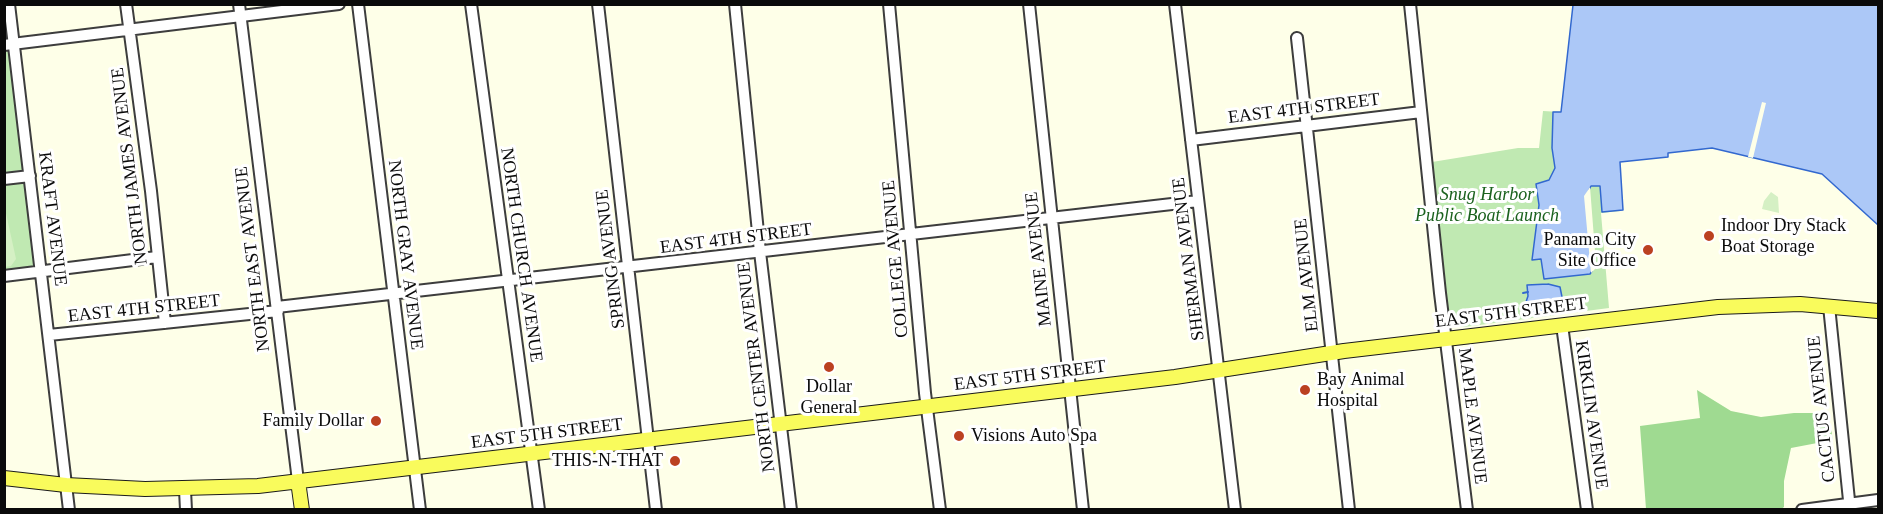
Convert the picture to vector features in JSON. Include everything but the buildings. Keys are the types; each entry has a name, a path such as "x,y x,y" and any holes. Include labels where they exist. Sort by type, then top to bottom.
{"main road":[{"name":"EAST 5TH STREET","path":"4,478 66,485 185,490 298,481 1219,372 1331,353 1446,339 1752,305 1829,306 1878,311"},
{"name":"NORTH EAST AVENUE","path":"298,481 302,510"}],"street":[{"name":"KRAFT AVENUE","path":"9,4 9,45 30,176 42,271 67,509"},
{"name":"NORTH JAMES AVENUE","path":"126,4 165,324"},
{"path":"9,45 130,30 240,10 339,4"},
{"name":"NORTH GRAY AVENUE","path":"358,4 420,510"},
{"name":"NORTH CHURCH AVENUE","path":"471,4 539,510"},
{"name":"SPRING AVENUE","path":"598,4 656,510"},
{"name":"NORTH CENTER AVENUE","path":"735,4 760,252 791,510"},
{"name":"COLLEGE AVENUE","path":"889,4 910,236 940,510"},
{"name":"MAINE AVENUE","path":"1029,4 1083,510"},
{"name":"SHERMAN AVENUE","path":"1175,4 1235,510"},
{"name":"MAPLE AVENUE","path":"1410,4 1467,510"},
{"name":"NORTH EAST AVENUE","path":"240,10 298,481"},
{"name":"ELM AVENUE","path":"1297,38 1349,510"},
{"name":"EAST 4TH STREET","path":"1191,140 1421,112"},
{"path":"4,179 30,176"},
{"name":"EAST 4TH STREET","path":"49,335 165,324 1198,201"},
{"path":"4,276 158,257"},
{"name":"CACTUS AVENUE","path":"1829,306 1850,507"},
{"name":"KIRKLIN AVENUE","path":"1563,326 1587,510"},
{"path":"185,490 186,510"},
{"path":"1802,510 1850,507 1878,500"}],"green space":[{"name":"Snug Harbor Public Boat Launch","path":"1573,5 1559,183 1536,185 1540,205 1532,260 1588,209 1592,170 1620,211 1601,213 1609,308 1464,327 1456,325 1451,320 1448,311 1432,162 1518,148 1539,148 1543,111 1561,112"},
{"path":"10,49 26,172 4,175 4,50"},
{"path":"27,181 38,267 5,271 4,184"},
{"path":"1771,192 1778,197 1779,213 1762,209 1764,201"},
{"path":"4,204 16,259 11,266 5,267"},
{"path":"1697,390 1731,411 1761,417 1794,413 1828,413 1833,440 1791,448 1784,481 1784,507 1780,510 1646,509 1640,426 1700,418"}],"water":[{"path":"1573,5 1878,5 1878,225 1822,174 1712,148 1668,153 1668,157 1620,162 1623,210 1602,212 1600,186 1591,186 1587,194 1592,271 1590,274 1544,279 1541,259 1532,260 1539,205 1536,184 1549,180 1555,168 1552,148 1553,112 1561,112"},
{"path":"1548,284 1560,287 1563,302 1559,307 1522,314 1528,296 1527,285"}],"pier":[{"path":"1762,102 1766,103 1753,158 1748,157"},
{"path":"1590,187 1596,264 1591,273 1584,196"}],"waterway":[{"path":"1523,293 1528,292"}],"place":[{"name":"Indoor Dry Stack Boat Storage","path":"1709,236"},
{"name":"Panama City Site Office","path":"1648,250"},
{"name":"Dollar General","path":"829,367"},
{"name":"Bay Animal Hospital","path":"1305,390"},
{"name":"Family Dollar","path":"376,421"},
{"name":"Visions Auto Spa","path":"959,436"},
{"name":"THIS-N-THAT","path":"675,461"}]}
